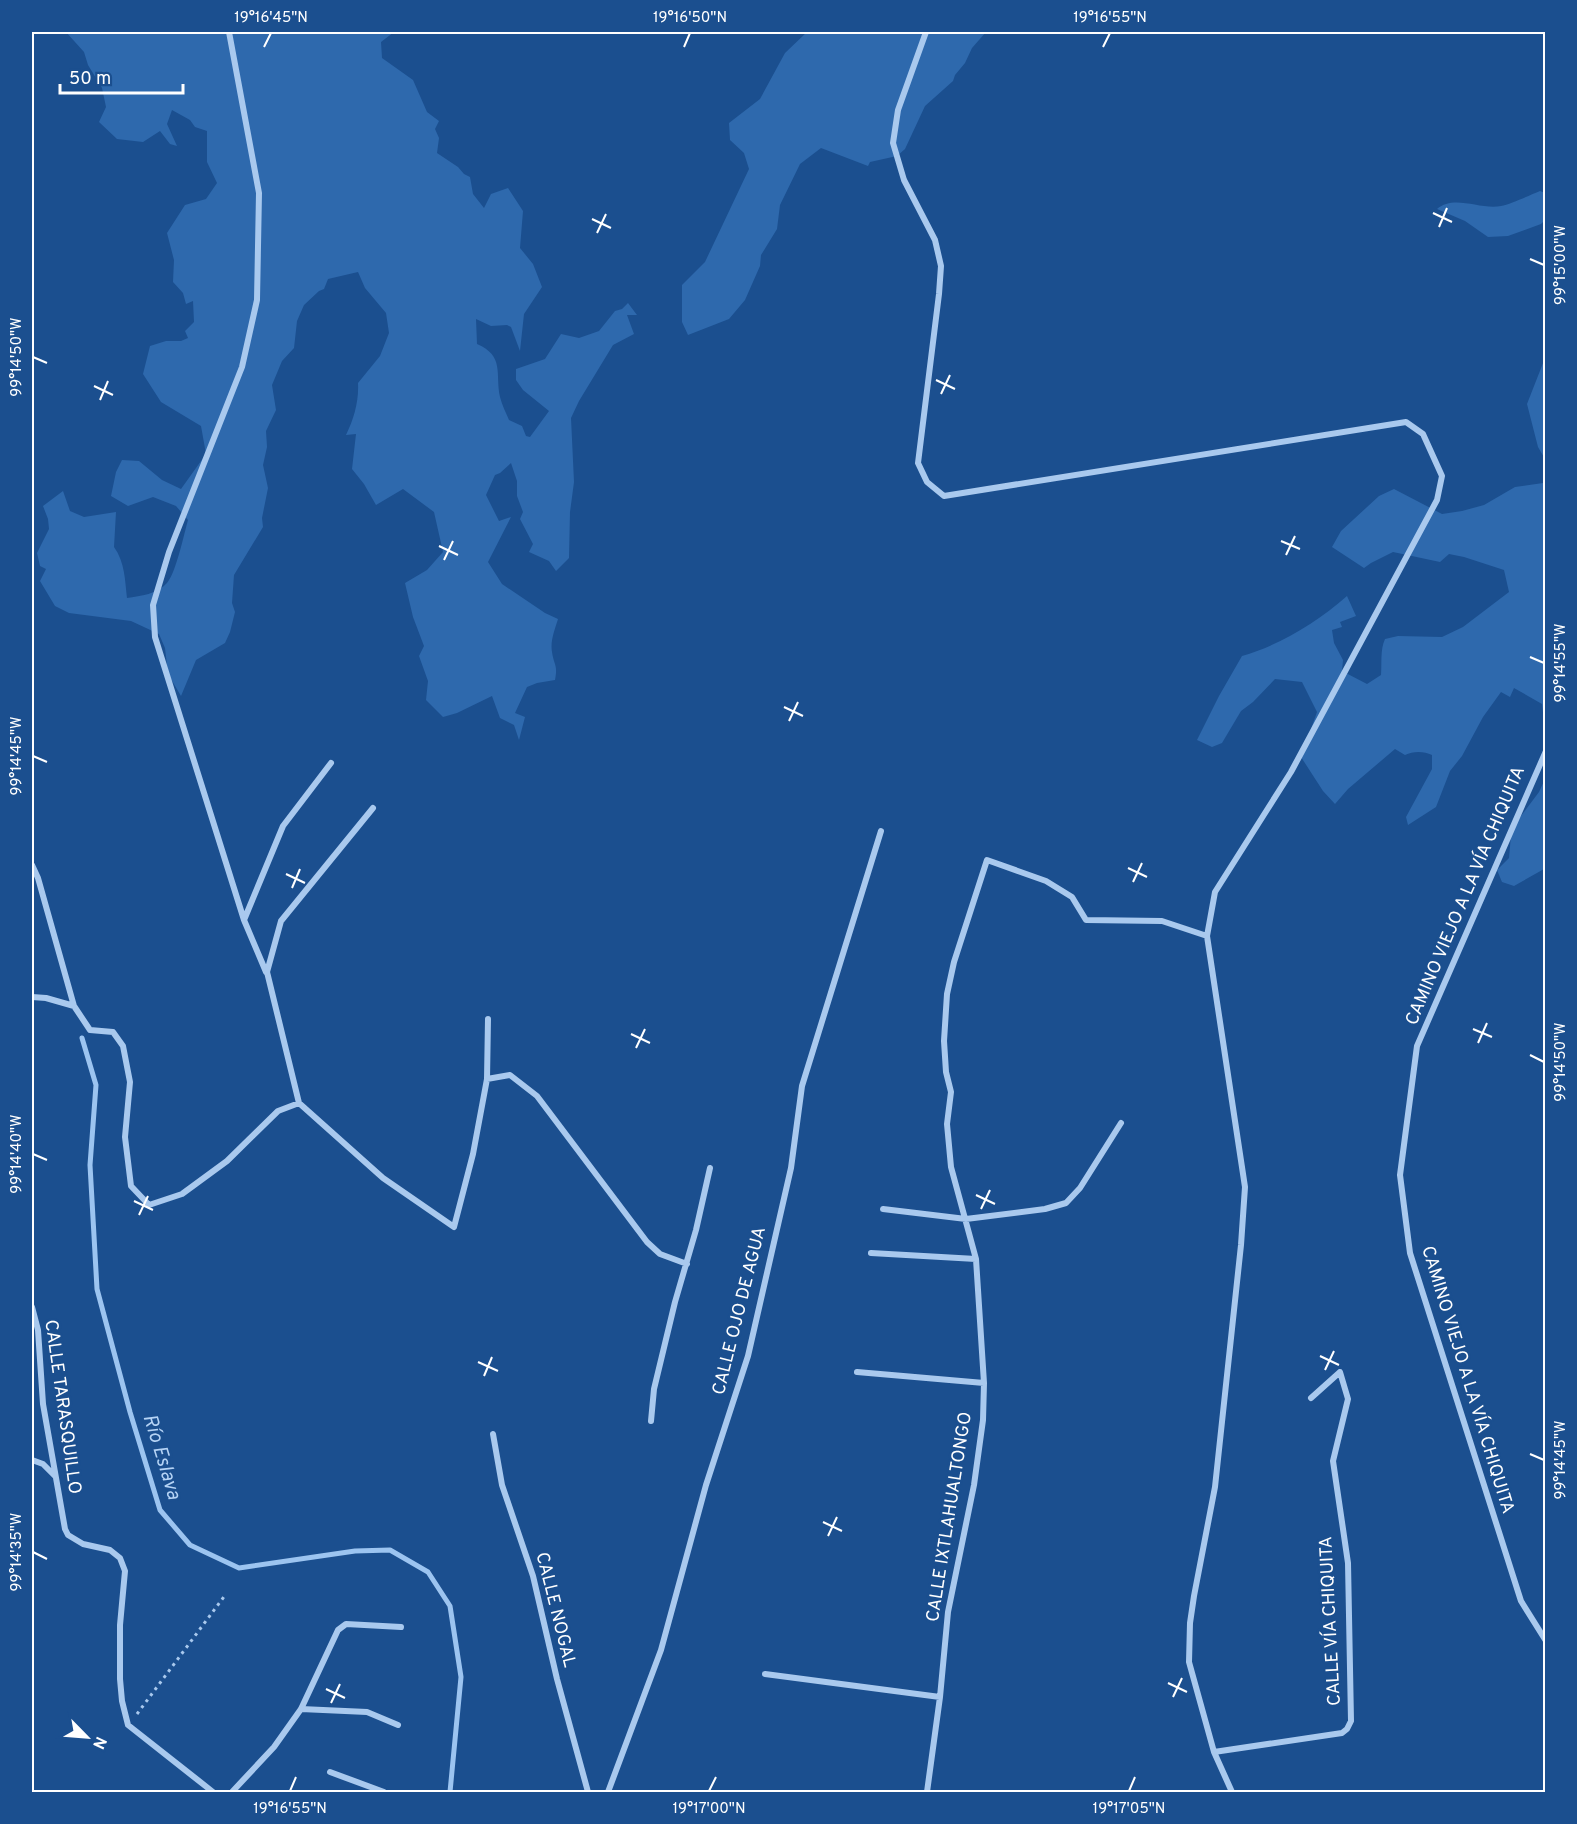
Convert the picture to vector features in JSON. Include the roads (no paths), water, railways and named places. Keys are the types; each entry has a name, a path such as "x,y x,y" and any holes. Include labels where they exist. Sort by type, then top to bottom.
{"street":[{"path":"229,32 259,193 257,300 242,367 169,552 153,605 156,638 244,920 267,972 299,1103 383,1178 454,1227 473,1154 487,1079 488,1019"},
{"path":"926,32 898,110 893,143 904,180 935,240 941,266 918,463 927,482 944,496 1406,422 1423,434 1442,476 1437,500 1291,772 1215,892 1207,936 1245,1186 1241,1245 1215,1487 1194,1596 1189,1662 1214,1752 1232,1792"},
{"name":"CAMINO VIEJO A LA VÍA CHIQUITA","path":"1545,750 1417,1046 1400,1175 1410,1253 1521,1601 1545,1641"},
{"path":"244,920 284,826 331,763"},
{"path":"267,972 280,921 373,807"},
{"name":"CALLE OJO DE AGUA","path":"608,1792 661,1650 706,1485 748,1356 791,1168 802,1086 881,831"},
{"name":"CALLE IXTLAHUALTONGO","path":"927,1792 940,1697 948,1612 974,1485 983,1420 984,1383 976,1259 951,1167 947,1124 951,1092 946,1072 944,1041 947,993 954,962 987,860 1046,881 1072,897 1086,920 1162,921 1207,936"},
{"path":"32,865 38,878 74,1006 90,1030 113,1032 123,1046 130,1082 125,1137 131,1186 149,1205 182,1194 227,1161 278,1111 299,1103"},
{"path":"32,997 46,998 74,1006"},
{"path":"487,1079 510,1075 537,1096 647,1242 660,1254 687,1264"},
{"path":"883,1209 966,1219 1045,1209 1066,1203 1080,1188 1121,1124"},
{"path":"651,1421 654,1389 710,1168"},
{"path":"871,1253 976,1259"},
{"name":"CALLE TARASQUILLO","path":"32,1307 38,1330 43,1404 68,1535 83,1544 110,1550 120,1558 125,1571 120,1624 120,1679 128,1725 213,1792"},
{"path":"857,1372 984,1383"},
{"name":"CALLE VÍA CHIQUITA","path":"1214,1752 1342,1733 1351,1721 1348,1563 1333,1461 1348,1399 1340,1372 1311,1398"},
{"name":"CALLE NOGAL","path":"493,1434 502,1485 533,1576 557,1679 588,1792"},
{"path":"32,1460 43,1464 55,1476"},
{"path":"232,1792 274,1747 301,1708 338,1630 346,1624 401,1627"},
{"path":"765,1674 940,1697"},
{"path":"301,1708 367,1712 398,1725"},
{"path":"330,1772 384,1792"}],"waterway":[{"name":"Río Eslava","path":"82,1038 96,1085 90,1165 97,1289 130,1412 160,1510 190,1545 239,1568 355,1551 390,1550 428,1572 450,1606 461,1677 450,1792"}]}
